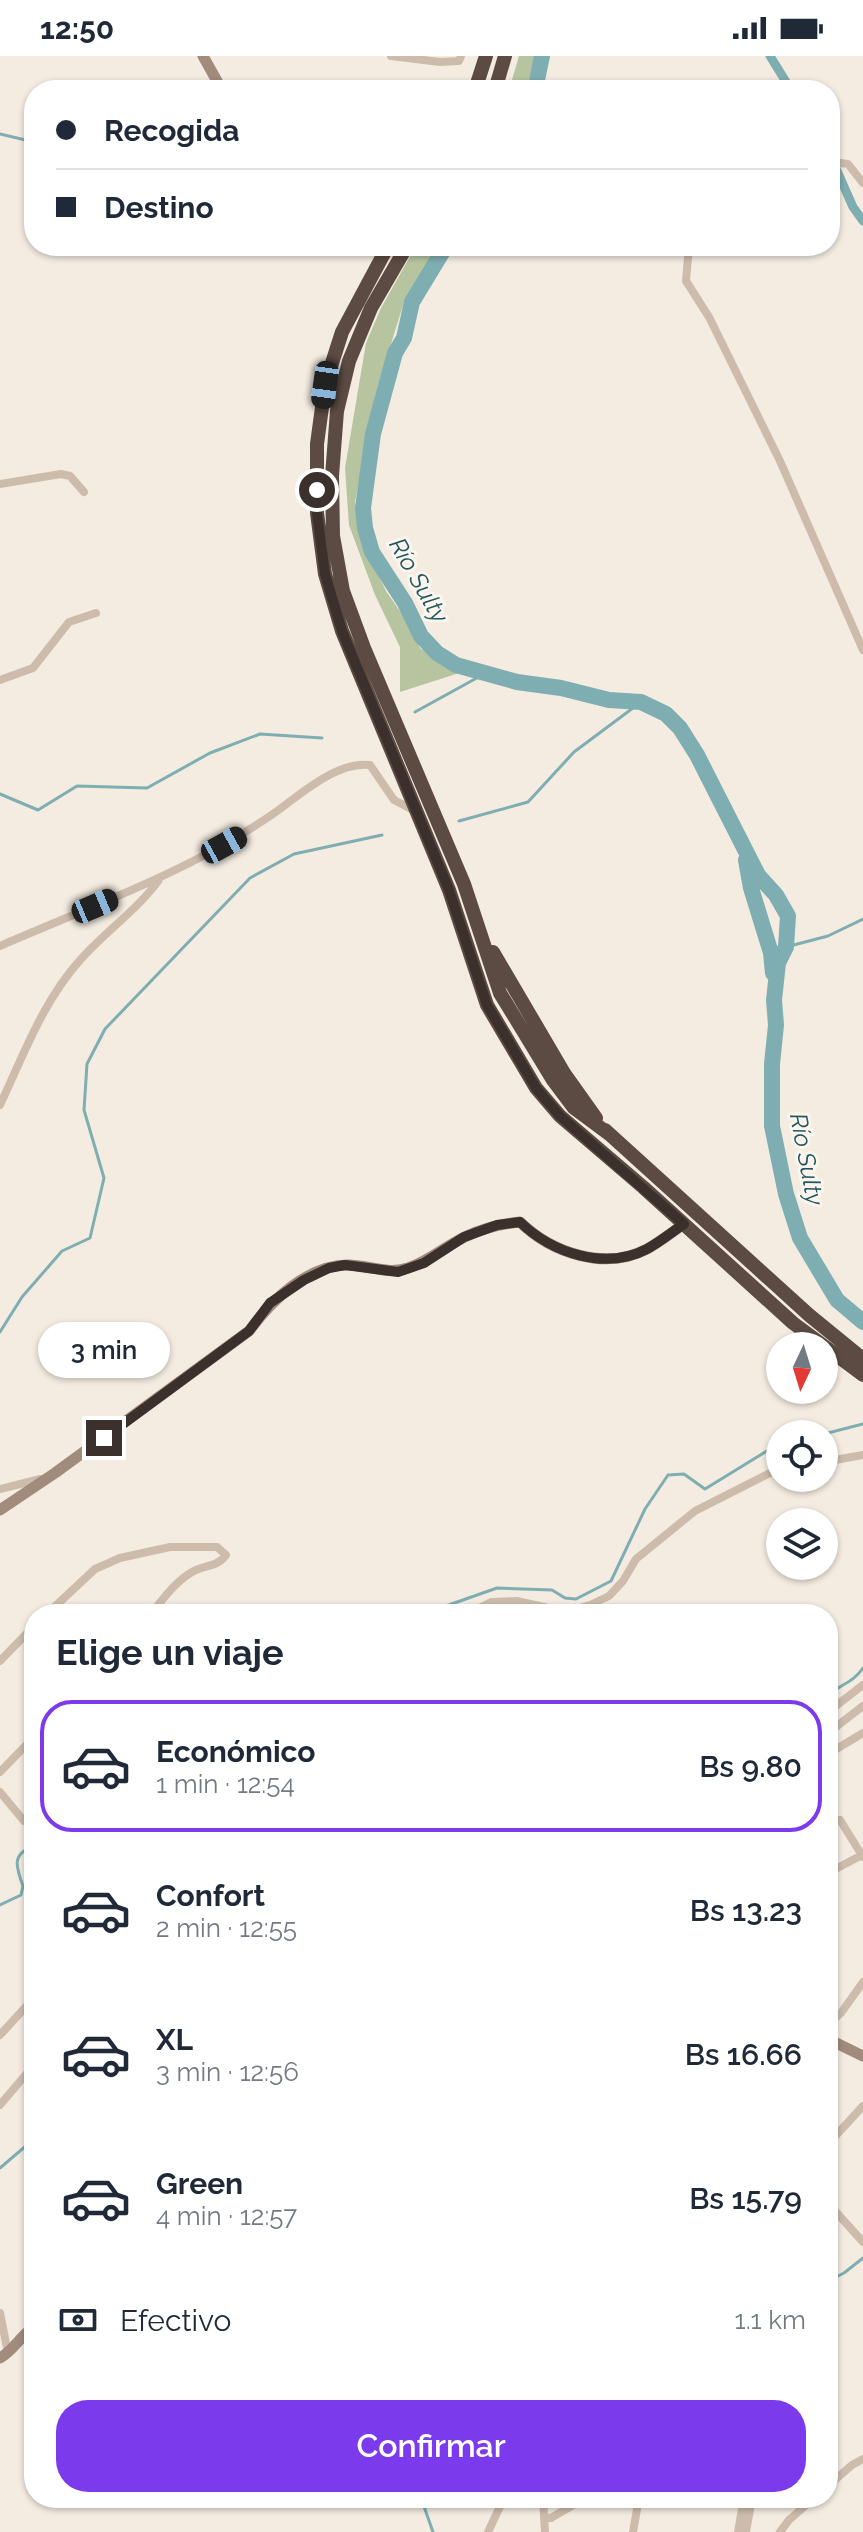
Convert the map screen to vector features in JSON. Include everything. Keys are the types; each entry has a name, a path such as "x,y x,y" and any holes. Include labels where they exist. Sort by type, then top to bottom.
{"highway":[{"path":"478,80 486,56"},
{"path":"498,80 505,56"},
{"path":"383,256 342,332 325,385 317,444 317,513 325,574 342,631 449,890 487,1005 536,1088 560,1116 793,1323 863,1375"},
{"path":"401,256 371,308 349,361 337,411 332,476 333,536 343,591 464,884 477,923 507,989 575,1099 609,1134 787,1296 863,1359"}],"street":[{"path":"203,56 216,80"},
{"path":"391,56 440,62 459,61 461,56"},
{"path":"840,163 848,164 863,183"},
{"path":"688,256 686,281 709,317 780,461 863,650"},
{"path":"0,484 61,474 70,476 84,492"},
{"path":"0,680 33,668 69,622 96,613"},
{"path":"0,946 160,879 244,834 326,778 355,763 370,765 394,800 416,812"},
{"path":"0,1105 49,1001 81,958 144,900 160,879"},
{"path":"0,1510 249,1331 270,1303 304,1280 329,1268 345,1265 398,1272 424,1263 464,1237 497,1225 520,1222 530,1232 568,1253 614,1260 645,1250 684,1224"},
{"path":"838,1459 863,1455"},
{"path":"0,1489 29,1484 55,1473"},
{"path":"592,1604 609,1596 623,1581 636,1559 695,1511 766,1475"},
{"path":"58,1604 95,1569 120,1558 170,1547 217,1547 226,1555 221,1563 193,1572 168,1592 159,1604"},
{"path":"487,1604 517,1601 530,1604"},
{"path":"0,1661 24,1638"},
{"path":"838,1704 863,1685"},
{"path":"838,1725 863,1706"},
{"path":"838,1748 863,1733"},
{"path":"0,1772 24,1747"},
{"path":"0,1792 24,1821"},
{"path":"838,1868 863,1856 840,1820"},
{"path":"838,2016 863,1982"},
{"path":"0,2035 24,2009"},
{"path":"838,2044 863,2056"},
{"path":"0,2105 24,2077"},
{"path":"838,2133 863,2106"},
{"path":"838,2214 863,2242"},
{"path":"0,2313 4,2355"},
{"path":"4,2355 24,2333"},
{"path":"838,2477 863,2459"},
{"path":"488,2532 499,2508"},
{"path":"544,2508 545,2532"},
{"path":"544,2517 551,2518 568,2508"},
{"path":"633,2532 637,2508"},
{"path":"738,2532 742,2508"},
{"path":"746,2532 750,2508"},
{"path":"780,2532 803,2508"}],"green space":[{"path":"519,56 535,56 529,80 512,80"},
{"path":"410,256 432,256 404,302 378,386 355,502 361,540 386,591 420,648 459,673 400,692 400,647 375,595 349,525 345,468 366,343 381,308"}],"waterway":[{"name":"Río Sulty","path":"537,80 542,56"},
{"path":"770,56 785,80"},
{"path":"0,134 24,140"},
{"path":"840,178 863,221"},
{"name":"Río Sulty","path":"440,256 412,302 404,338 395,353 373,434 363,508 372,552 405,603 421,636 437,653 456,665 517,682 561,688 609,700 641,702 666,714 680,728 758,875 776,895 788,916 786,947 778,963 774,1000 772,1126 786,1194 800,1238 837,1300 863,1322"},
{"path":"415,712 484,674"},
{"path":"459,821 528,802 574,752 641,702"},
{"path":"0,794 38,810 77,786 147,788 210,753 260,734 322,738"},
{"path":"0,1332 22,1297 62,1251 90,1238 104,1178 84,1110 87,1064 105,1029 250,878 294,854 382,835"},
{"name":"Río Sulty","path":"746,860 751,888 771,953 773,973"},
{"path":"786,947 828,936 863,919"},
{"path":"838,1430 863,1424"},
{"path":"451,1604 497,1588 552,1590 565,1598 576,1599 611,1581 645,1509 668,1475 684,1474 705,1489 766,1452"},
{"path":"838,1688 863,1668"},
{"path":"0,1905 21,1895 23,1886 17,1862 24,1851"},
{"path":"0,2168 24,2148"},
{"path":"838,2276 863,2258"},
{"path":"425,2508 433,2532"}],"route":[{"path":"104,1438 249,1331 270,1303 304,1280 329,1268 345,1265 398,1272 424,1263 464,1237 497,1225 520,1222 530,1232 568,1253 614,1260 645,1250 684,1224 560,1116 536,1088 487,1005 449,890 342,631 325,574 317,490"}]}
